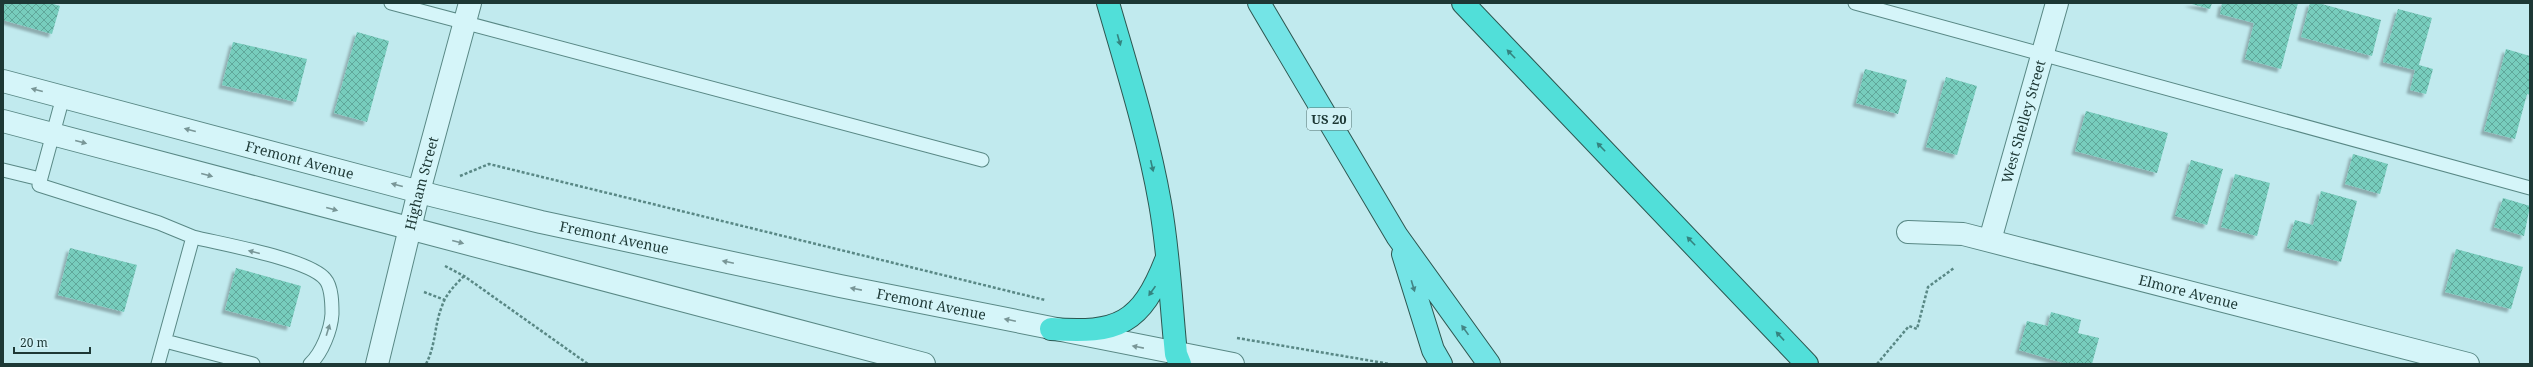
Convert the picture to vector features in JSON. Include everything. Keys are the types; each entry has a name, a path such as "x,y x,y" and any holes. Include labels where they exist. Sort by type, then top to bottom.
{"highway":[{"path":"1108,3 1135,94 1160,202 1168,255 1178,359"},
{"name":"US 20","path":"1259,3 1398,236 1489,363"},
{"path":"1463,3 1807,364"},
{"name":"US 20","path":"1398,236 1437,357"},
{"path":"1051,328 1085,332 1110,327 1129,318 1139,309 1156,286 1168,255"}],"street":[{"name":"West Shelley Street","path":"1990,240 2056,3"},
{"name":"Higham Street","path":"377,364 409,229 467,13"},
{"name":"Fremont Avenue","path":"3,81 541,222 1051,328 1178,359 1233,364"},
{"path":"3,121 924,364"},
{"name":"Elmore Avenue","path":"1908,232 1963,234 1990,240 2468,364"}],"lane":[{"path":"391,3 467,13 982,160"},
{"path":"1855,3 2530,188"},
{"path":"63,97 39,185 159,223 193,237 300,264 319,272 327,280 332,301 332,319 324,342 310,364"},
{"path":"3,170 40,179"},
{"path":"158,364 193,237"},
{"path":"165,341 253,364"}],"path":[{"path":"460,176 489,164 1053,302"},
{"path":"445,266 464,276 588,364"},
{"path":"1877,364 1909,326 1917,329 1928,287 1954,268"},
{"path":"426,364 435,342 441,307 464,276"},
{"path":"424,292 445,300"},
{"path":"1234,338 1390,364"}],"building":[{"path":"4,3 50,3 60,6 52,34 3,20"},
{"path":"2188,3 2212,3 2210,9"},
{"path":"2222,3 2298,3 2281,69 2245,59 2254,23 2220,14"},
{"path":"2310,3 2318,3 2381,20 2372,56 2301,37"},
{"path":"2398,9 2432,18 2419,65 2433,69 2426,94 2410,90 2415,70 2383,62"},
{"path":"357,32 389,41 367,122 334,113"},
{"path":"233,42 307,59 296,102 222,85"},
{"path":"2506,49 2530,56 2530,95 2527,94 2515,139 2484,131"},
{"path":"1865,69 1907,80 1898,114 1856,103"},
{"path":"1946,77 1977,86 1957,155 1926,147"},
{"path":"2086,111 2168,133 2157,173 2075,151"},
{"path":"2353,154 2388,164 2380,194 2345,184"},
{"path":"2191,160 2223,169 2207,225 2175,216"},
{"path":"2235,174 2270,183 2257,236 2221,227"},
{"path":"2321,191 2357,201 2341,262 2287,248 2295,220 2313,225"},
{"path":"2503,198 2530,206 2524,236 2494,227"},
{"path":"70,248 137,265 124,312 58,295"},
{"path":"2456,249 2523,267 2511,309 2445,292"},
{"path":"236,268 301,286 290,327 225,310"},
{"path":"2051,312 2081,320 2078,333 2099,338 2092,364 2067,364 2019,350 2027,321 2048,326"}]}
